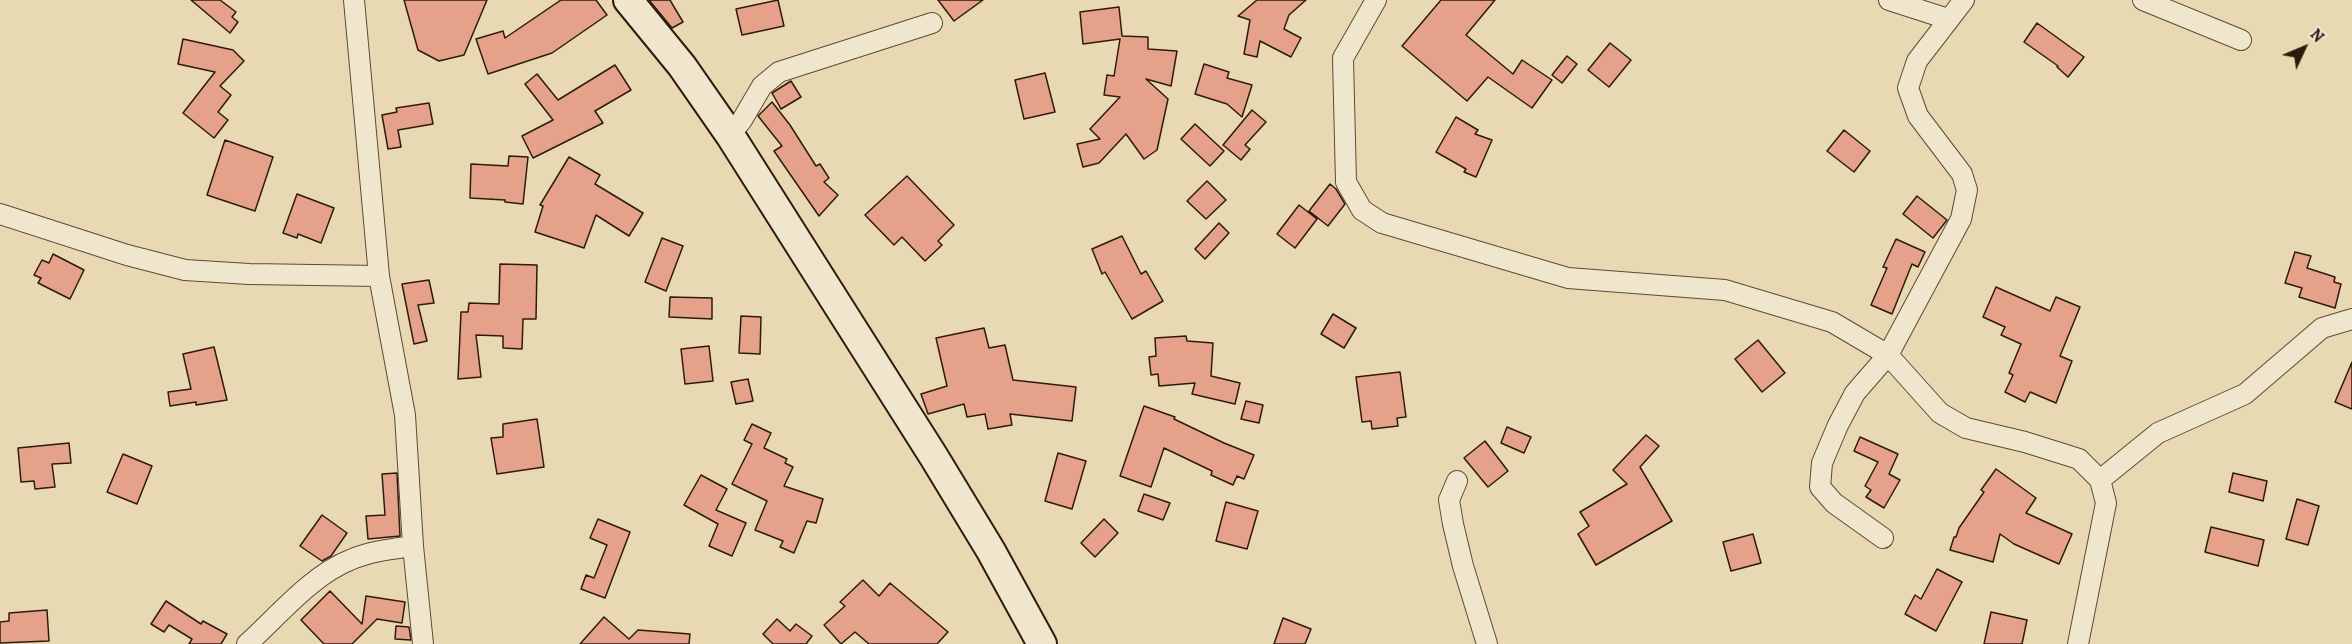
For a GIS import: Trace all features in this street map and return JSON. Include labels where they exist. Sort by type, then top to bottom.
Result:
[{"type":"main road","points":[[628,0],[682,66],[730,135],[934,457],[991,550],[1042,644]]},
{"type":"street","points":[[354,0],[379,276],[405,415],[413,546],[423,644]]},
{"type":"street","points":[[1376,0],[1343,58],[1346,182],[1362,210],[1382,223],[1568,278],[1725,290],[1832,322],[1888,355],[1940,413],[1966,428],[2025,442],[2079,459],[2100,480],[2106,503],[2078,644]]},
{"type":"street","points":[[1889,0],[1948,19]]},
{"type":"street","points":[[1883,538],[1834,503],[1820,487],[1822,463],[1855,393],[1888,355],[1961,219],[1967,190],[1962,174],[1918,116],[1908,88],[1917,61],[1964,0]]},
{"type":"street","points":[[2143,0],[2241,40]]},
{"type":"street","points":[[730,135],[742,120],[762,86],[779,72],[932,23]]},
{"type":"street","points":[[0,214],[127,255],[185,270],[249,274],[379,276]]},
{"type":"street","points":[[2100,480],[2158,433],[2245,394],[2322,328],[2352,319]]},
{"type":"street","points":[[1456,481],[1449,500],[1453,524],[1463,566],[1487,644]]},
{"type":"street","points":[[247,644],[322,575],[349,560],[374,552],[413,546]]},
{"type":"building","points":[[191,0],[220,0],[236,12],[232,17],[238,22],[230,33]]},
{"type":"building","points":[[404,0],[487,0],[464,55],[439,61],[418,50]]},
{"type":"building","points":[[561,0],[596,0],[607,15],[552,53],[488,74],[476,39],[503,31],[505,38]]},
{"type":"building","points":[[649,0],[670,0],[683,22],[672,28]]},
{"type":"building","points":[[778,0],[784,26],[742,35],[736,9]]},
{"type":"building","points":[[938,0],[983,0],[954,21]]},
{"type":"building","points":[[1257,0],[1306,0],[1289,15],[1284,29],[1301,38],[1291,57],[1260,41],[1257,57],[1244,54],[1250,20],[1238,16]]},
{"type":"building","points":[[1441,0],[1495,0],[1466,35],[1513,74],[1522,60],[1552,80],[1532,108],[1488,77],[1467,101],[1402,46]]},
{"type":"building","points":[[1119,7],[1122,36],[1148,37],[1148,49],[1177,51],[1171,86],[1146,79],[1168,99],[1157,150],[1144,159],[1126,134],[1099,163],[1083,167],[1077,144],[1100,139],[1090,129],[1120,97],[1104,95],[1107,75],[1114,76],[1120,39],[1083,44],[1080,12]]},
{"type":"building","points":[[2037,23],[2084,57],[2068,77],[2058,66],[2024,42]]},
{"type":"building","points":[[183,39],[233,50],[244,61],[220,86],[231,95],[218,112],[228,120],[214,138],[183,113],[215,72],[178,64]]},
{"type":"building","points":[[1610,43],[1631,60],[1609,87],[1588,70]]},
{"type":"building","points":[[1567,56],[1577,64],[1562,83],[1552,75]]},
{"type":"building","points":[[1204,64],[1229,72],[1227,78],[1252,85],[1242,117],[1227,104],[1195,94]]},
{"type":"building","points":[[615,65],[631,90],[595,111],[603,123],[533,158],[522,136],[553,120],[525,84],[537,74],[558,100]]},
{"type":"building","points":[[1045,73],[1055,112],[1024,119],[1015,80]]},
{"type":"building","points":[[791,81],[801,97],[781,109],[772,93]]},
{"type":"building","points":[[772,102],[790,125],[816,166],[820,164],[829,178],[824,182],[838,195],[819,216],[774,151],[782,146],[758,116]]},
{"type":"building","points":[[429,103],[433,124],[398,130],[401,147],[388,149],[382,115],[397,112],[396,108]]},
{"type":"building","points":[[1252,110],[1266,122],[1245,145],[1250,149],[1241,160],[1223,145]]},
{"type":"building","points":[[1456,117],[1478,130],[1475,134],[1492,140],[1476,177],[1464,172],[1466,169],[1436,152]]},
{"type":"building","points":[[1195,124],[1224,151],[1210,166],[1181,139]]},
{"type":"building","points":[[1844,130],[1870,151],[1854,172],[1827,151]]},
{"type":"building","points":[[225,140],[273,157],[255,211],[207,195]]},
{"type":"building","points":[[509,156],[528,157],[523,204],[505,202],[505,200],[470,198],[471,164],[508,166]]},
{"type":"building","points":[[569,157],[600,175],[595,184],[643,213],[629,236],[596,215],[584,248],[535,232],[543,206],[540,205]]},
{"type":"building","points":[[907,176],[954,225],[938,241],[942,245],[925,261],[902,237],[894,245],[865,215]]},
{"type":"building","points":[[1207,181],[1226,200],[1206,219],[1187,201]]},
{"type":"building","points":[[1330,184],[1345,204],[1328,226],[1309,211]]},
{"type":"building","points":[[297,194],[334,208],[321,243],[298,234],[297,238],[283,233]]},
{"type":"building","points":[[1917,196],[1947,220],[1933,238],[1903,214]]},
{"type":"building","points":[[1299,205],[1317,219],[1295,248],[1277,234]]},
{"type":"building","points":[[1219,223],[1229,233],[1205,259],[1195,249]]},
{"type":"building","points":[[1122,236],[1141,274],[1146,271],[1163,301],[1132,319],[1105,272],[1102,274],[1092,249]]},
{"type":"building","points":[[662,238],[683,246],[666,291],[645,282]]},
{"type":"building","points":[[1896,239],[1925,252],[1918,267],[1912,264],[1892,314],[1871,305],[1887,268],[1883,267]]},
{"type":"building","points":[[2295,252],[2311,256],[2307,268],[2335,277],[2334,282],[2341,284],[2335,308],[2299,297],[2302,288],[2285,283]]},
{"type":"building","points":[[53,254],[84,270],[70,299],[38,283],[41,278],[34,275],[42,260],[49,263]]},
{"type":"building","points":[[500,264],[537,265],[536,319],[523,319],[522,349],[503,348],[503,336],[476,335],[481,377],[458,379],[461,312],[468,312],[469,303],[499,304]]},
{"type":"building","points":[[429,280],[434,303],[418,305],[427,341],[414,344],[402,284]]},
{"type":"building","points":[[1996,287],[2050,311],[2056,297],[2080,307],[2060,356],[2072,361],[2056,403],[2030,392],[2025,402],[2005,392],[2013,375],[2009,373],[2021,344],[2001,335],[2005,327],[1983,317]]},
{"type":"building","points":[[670,297],[712,298],[712,319],[669,317]]},
{"type":"building","points":[[1333,314],[1356,328],[1344,348],[1321,334]]},
{"type":"building","points":[[741,316],[761,317],[760,354],[739,353]]},
{"type":"building","points":[[984,328],[989,348],[1005,345],[1013,380],[1076,387],[1072,421],[1010,414],[1012,425],[988,429],[985,414],[967,417],[964,404],[928,414],[921,394],[947,386],[936,338]]},
{"type":"building","points":[[1186,336],[1187,341],[1213,343],[1211,376],[1240,383],[1235,404],[1192,394],[1195,383],[1159,386],[1158,374],[1151,375],[1149,357],[1156,356],[1155,338]]},
{"type":"building","points":[[1758,340],[1785,373],[1762,392],[1735,359]]},
{"type":"building","points":[[709,346],[713,381],[685,384],[681,349]]},
{"type":"building","points":[[214,347],[227,400],[170,406],[168,392],[191,389],[183,354]]},
{"type":"building","points":[[2352,362],[2352,409],[2335,402]]},
{"type":"building","points":[[1400,372],[1406,417],[1397,418],[1398,426],[1372,429],[1371,421],[1362,422],[1356,377]]},
{"type":"building","points":[[748,379],[753,401],[736,404],[731,382]]},
{"type":"building","points":[[1246,401],[1263,405],[1259,423],[1241,419]]},
{"type":"building","points":[[1144,406],[1175,417],[1174,419],[1254,455],[1244,479],[1237,476],[1233,485],[1211,475],[1212,471],[1164,448],[1151,487],[1120,476]]},
{"type":"building","points":[[537,419],[544,467],[497,474],[491,438],[503,437],[503,424]]},
{"type":"building","points":[[752,424],[771,433],[764,448],[787,459],[785,463],[793,467],[784,486],[823,499],[816,523],[807,521],[794,553],[780,547],[783,541],[755,530],[767,501],[732,484],[752,444],[744,440]]},
{"type":"building","points":[[1507,427],[1531,437],[1524,453],[1501,443]]},
{"type":"building","points":[[1646,435],[1659,446],[1640,467],[1672,521],[1596,565],[1578,534],[1589,526],[1580,512],[1627,484],[1613,470]]},
{"type":"building","points":[[1860,437],[1898,454],[1889,474],[1900,480],[1884,508],[1866,497],[1871,490],[1865,486],[1878,462],[1854,451]]},
{"type":"building","points":[[1485,441],[1508,471],[1488,487],[1464,458]]},
{"type":"building","points":[[69,443],[71,463],[52,464],[55,487],[35,489],[34,481],[21,482],[18,448]]},
{"type":"building","points":[[1058,453],[1086,461],[1072,509],[1045,501]]},
{"type":"building","points":[[123,454],[152,466],[137,504],[107,492]]},
{"type":"building","points":[[1996,469],[2036,498],[2026,513],[2072,534],[2059,564],[2014,544],[2000,534],[1993,562],[1950,550],[1959,528],[1984,492],[1981,490]]},
{"type":"building","points":[[397,473],[400,536],[368,539],[366,516],[385,515],[382,474]]},
{"type":"building","points":[[2233,473],[2267,481],[2263,501],[2229,492]]},
{"type":"building","points":[[701,475],[727,489],[716,510],[746,523],[732,556],[709,546],[718,524],[684,505]]},
{"type":"building","points":[[1144,494],[1170,503],[1163,520],[1138,511]]},
{"type":"building","points":[[2297,499],[2319,506],[2308,545],[2286,539]]},
{"type":"building","points":[[1226,502],[1258,511],[1247,549],[1216,541]]},
{"type":"building","points":[[322,515],[347,533],[331,556],[322,561],[300,546]]},
{"type":"building","points":[[598,519],[630,532],[605,598],[581,589],[586,575],[594,578],[607,545],[590,538]]},
{"type":"building","points":[[1104,519],[1118,533],[1095,557],[1081,543]]},
{"type":"building","points":[[2211,527],[2264,540],[2258,566],[2205,552]]},
{"type":"building","points":[[1753,534],[1761,563],[1731,571],[1723,542]]},
{"type":"building","points":[[1937,569],[1962,582],[1936,631],[1905,614],[1915,595],[1921,599]]},
{"type":"building","points":[[863,580],[879,596],[890,583],[948,632],[937,644],[869,644],[855,632],[841,644],[824,625],[845,606],[840,602]]},
{"type":"building","points":[[330,591],[362,624],[366,596],[405,602],[402,623],[377,619],[352,644],[324,644],[301,620]]},
{"type":"building","points":[[166,601],[201,624],[203,621],[227,634],[221,644],[189,644],[192,639],[169,625],[164,632],[151,624]]},
{"type":"building","points":[[47,610],[49,641],[0,643],[0,622],[9,621],[9,613]]},
{"type":"building","points":[[1991,612],[2027,620],[2022,644],[1984,644]]},
{"type":"building","points":[[604,617],[629,639],[638,630],[690,634],[689,644],[580,644]]},
{"type":"building","points":[[1283,618],[1311,629],[1305,644],[1274,644]]},
{"type":"building","points":[[777,619],[790,631],[796,624],[812,636],[806,644],[773,644],[763,634]]},
{"type":"building","points":[[396,626],[409,627],[411,640],[395,639]]}]
